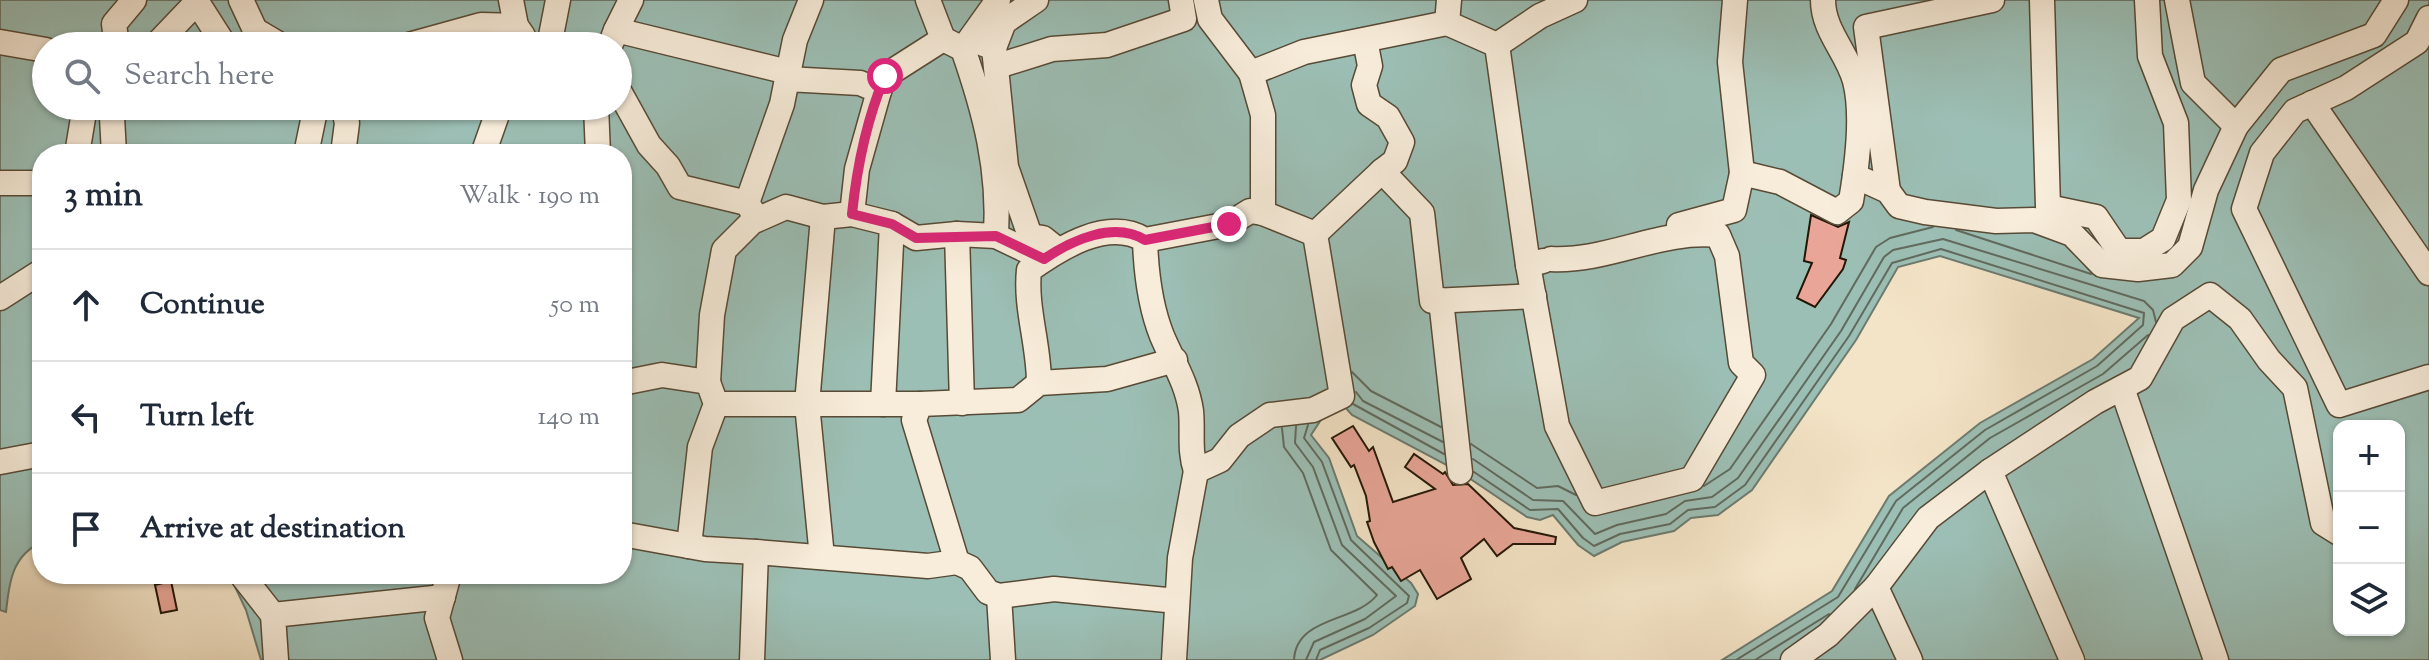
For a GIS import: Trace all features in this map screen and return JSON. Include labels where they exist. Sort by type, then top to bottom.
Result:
[{"type":"lane","points":[[115,32],[114,24],[134,0]]},
{"type":"lane","points":[[241,0],[258,32]]},
{"type":"lane","points":[[511,0],[518,32]]},
{"type":"lane","points":[[552,32],[558,0]]},
{"type":"lane","points":[[616,32],[631,0]]},
{"type":"lane","points":[[689,546],[700,447],[712,393],[712,315],[724,250],[752,211],[782,104],[795,40],[811,0]]},
{"type":"lane","points":[[928,0],[937,17],[974,48],[1006,167],[1030,236],[1043,238],[1051,254]]},
{"type":"lane","points":[[996,236],[999,191],[974,48],[998,0]]},
{"type":"lane","points":[[974,48],[1036,0]]},
{"type":"lane","points":[[852,214],[857,169],[885,76],[974,48],[1052,49],[1107,45],[1184,19],[1181,0]]},
{"type":"lane","points":[[1206,0],[1210,19],[1251,73],[1263,115],[1263,213]]},
{"type":"lane","points":[[1497,45],[1540,16],[1575,0]]},
{"type":"lane","points":[[1540,262],[1734,210],[1742,173],[1730,62],[1735,0]]},
{"type":"lane","points":[[1742,173],[1780,182],[1837,212],[1851,201],[1858,158],[1855,81],[1823,17],[1823,0]]},
{"type":"lane","points":[[1992,0],[1866,27],[1888,191],[1899,206],[1925,212],[1996,221],[2034,220],[2072,234],[2102,265],[2138,269],[2172,265],[2190,247],[2206,190],[2236,126],[2281,70],[2374,35],[2396,0]]},
{"type":"lane","points":[[2026,0],[2034,220]]},
{"type":"lane","points":[[2042,0],[2048,207],[2096,217],[2119,251],[2144,251],[2163,239],[2179,200],[2176,123],[2150,56],[2147,0]]},
{"type":"lane","points":[[2177,0],[2193,83],[2236,126]]},
{"type":"lane","points":[[168,32],[197,2],[216,32]]},
{"type":"lane","points":[[1251,73],[1304,52],[1365,40],[1448,12],[1497,45],[1540,262],[1534,296],[1557,426],[1595,503],[1692,479],[1753,375],[1741,363],[1727,256],[1718,235],[1703,233],[1666,239],[1577,261],[1540,262]]},
{"type":"lane","points":[[2429,18],[2417,42],[2346,88],[2295,111],[2262,153],[2244,209],[2339,405],[2429,377]]},
{"type":"lane","points":[[456,32],[481,25],[505,32]]},
{"type":"lane","points":[[1315,234],[1395,161],[1402,142],[1388,117],[1369,104],[1364,85],[1370,66],[1365,40]]},
{"type":"lane","points":[[0,42],[32,48]]},
{"type":"lane","points":[[632,42],[788,75],[860,83],[879,91]]},
{"type":"lane","points":[[2312,103],[2429,273]]},
{"type":"lane","points":[[632,114],[649,145],[668,166],[680,187],[752,211],[786,207],[823,217],[852,214],[892,224],[916,238],[957,234],[996,236],[1051,254]]},
{"type":"lane","points":[[79,144],[83,120]]},
{"type":"lane","points":[[110,144],[112,120]]},
{"type":"lane","points":[[308,144],[313,120]]},
{"type":"lane","points":[[344,144],[346,120]]},
{"type":"lane","points":[[487,144],[495,120]]},
{"type":"lane","points":[[597,120],[598,144]]},
{"type":"lane","points":[[1382,171],[1422,213],[1432,301],[1534,296]]},
{"type":"lane","points":[[1855,176],[1888,191]]},
{"type":"lane","points":[[0,183],[32,183]]},
{"type":"lane","points":[[1039,383],[1039,350],[1026,296],[1029,270],[1051,254],[1095,235],[1130,231],[1145,240],[1229,224],[1250,211],[1263,213],[1315,234]]},
{"type":"lane","points":[[822,557],[807,404],[823,217]]},
{"type":"lane","points":[[883,404],[892,224]]},
{"type":"lane","points":[[957,234],[962,403]]},
{"type":"lane","points":[[1196,471],[1220,460],[1239,436],[1270,415],[1313,410],[1342,396],[1315,234]]},
{"type":"lane","points":[[1145,240],[1146,277],[1162,336],[1175,360],[1191,411],[1191,456],[1196,471],[1180,558],[1174,660]]},
{"type":"lane","points":[[0,298],[32,277]]},
{"type":"lane","points":[[1793,660],[1828,635],[1876,587],[1928,518],[1990,471],[2140,378],[2173,319],[2210,295],[2240,319],[2269,360],[2295,388],[2323,523],[2333,529]]},
{"type":"lane","points":[[1441,300],[1460,472]]},
{"type":"lane","points":[[632,381],[662,375],[712,393],[807,404],[962,403],[1018,400],[1039,383],[1107,379],[1175,360]]},
{"type":"lane","points":[[2122,388],[2216,660]]},
{"type":"lane","points":[[920,404],[914,420],[957,562]]},
{"type":"lane","points":[[0,462],[32,456]]},
{"type":"lane","points":[[1990,471],[2072,660]]},
{"type":"lane","points":[[632,536],[689,546],[928,566],[957,562],[970,568],[988,592],[999,596],[1054,589],[1177,601]]},
{"type":"lane","points":[[752,660],[756,552]]},
{"type":"lane","points":[[249,584],[273,615],[276,660]]},
{"type":"lane","points":[[273,615],[446,586],[437,618],[450,660]]},
{"type":"lane","points":[[1876,587],[1910,660]]},
{"type":"lane","points":[[999,596],[1003,660]]},
{"type":"water","points":[[0,0],[2429,0],[2429,660],[1722,660],[1832,591],[1889,496],[1980,423],[2093,359],[2139,318],[1940,256],[1898,267],[1856,340],[1752,490],[1718,515],[1691,518],[1674,531],[1622,542],[1594,556],[1578,545],[1553,515],[1540,520],[1527,517],[1460,472],[1352,415],[1336,397],[1311,435],[1329,458],[1357,536],[1411,583],[1418,594],[1415,606],[1373,635],[1320,660],[261,660],[246,610],[234,584],[632,584],[632,144],[32,144],[32,548],[18,562],[6,612],[0,610]]},
{"type":"building","points":[[1811,215],[1838,227],[1849,222],[1840,258],[1846,260],[1843,269],[1815,307],[1797,298],[1812,263],[1804,261]]},
{"type":"building","points":[[1353,426],[1369,451],[1373,447],[1393,502],[1435,489],[1405,467],[1414,454],[1443,474],[1445,472],[1453,485],[1468,484],[1514,528],[1556,537],[1555,544],[1513,544],[1497,556],[1484,539],[1461,558],[1471,579],[1437,599],[1420,570],[1401,581],[1392,567],[1388,569],[1374,542],[1367,522],[1370,521],[1366,496],[1354,465],[1351,467],[1332,438]]},
{"type":"building","points":[[172,584],[177,610],[161,613],[155,585]]},
{"type":"route","points":[[885,76],[868,121],[857,169],[852,214],[892,224],[916,238],[957,234],[996,236],[1044,259],[1095,235],[1130,231],[1145,240],[1229,224]]}]
